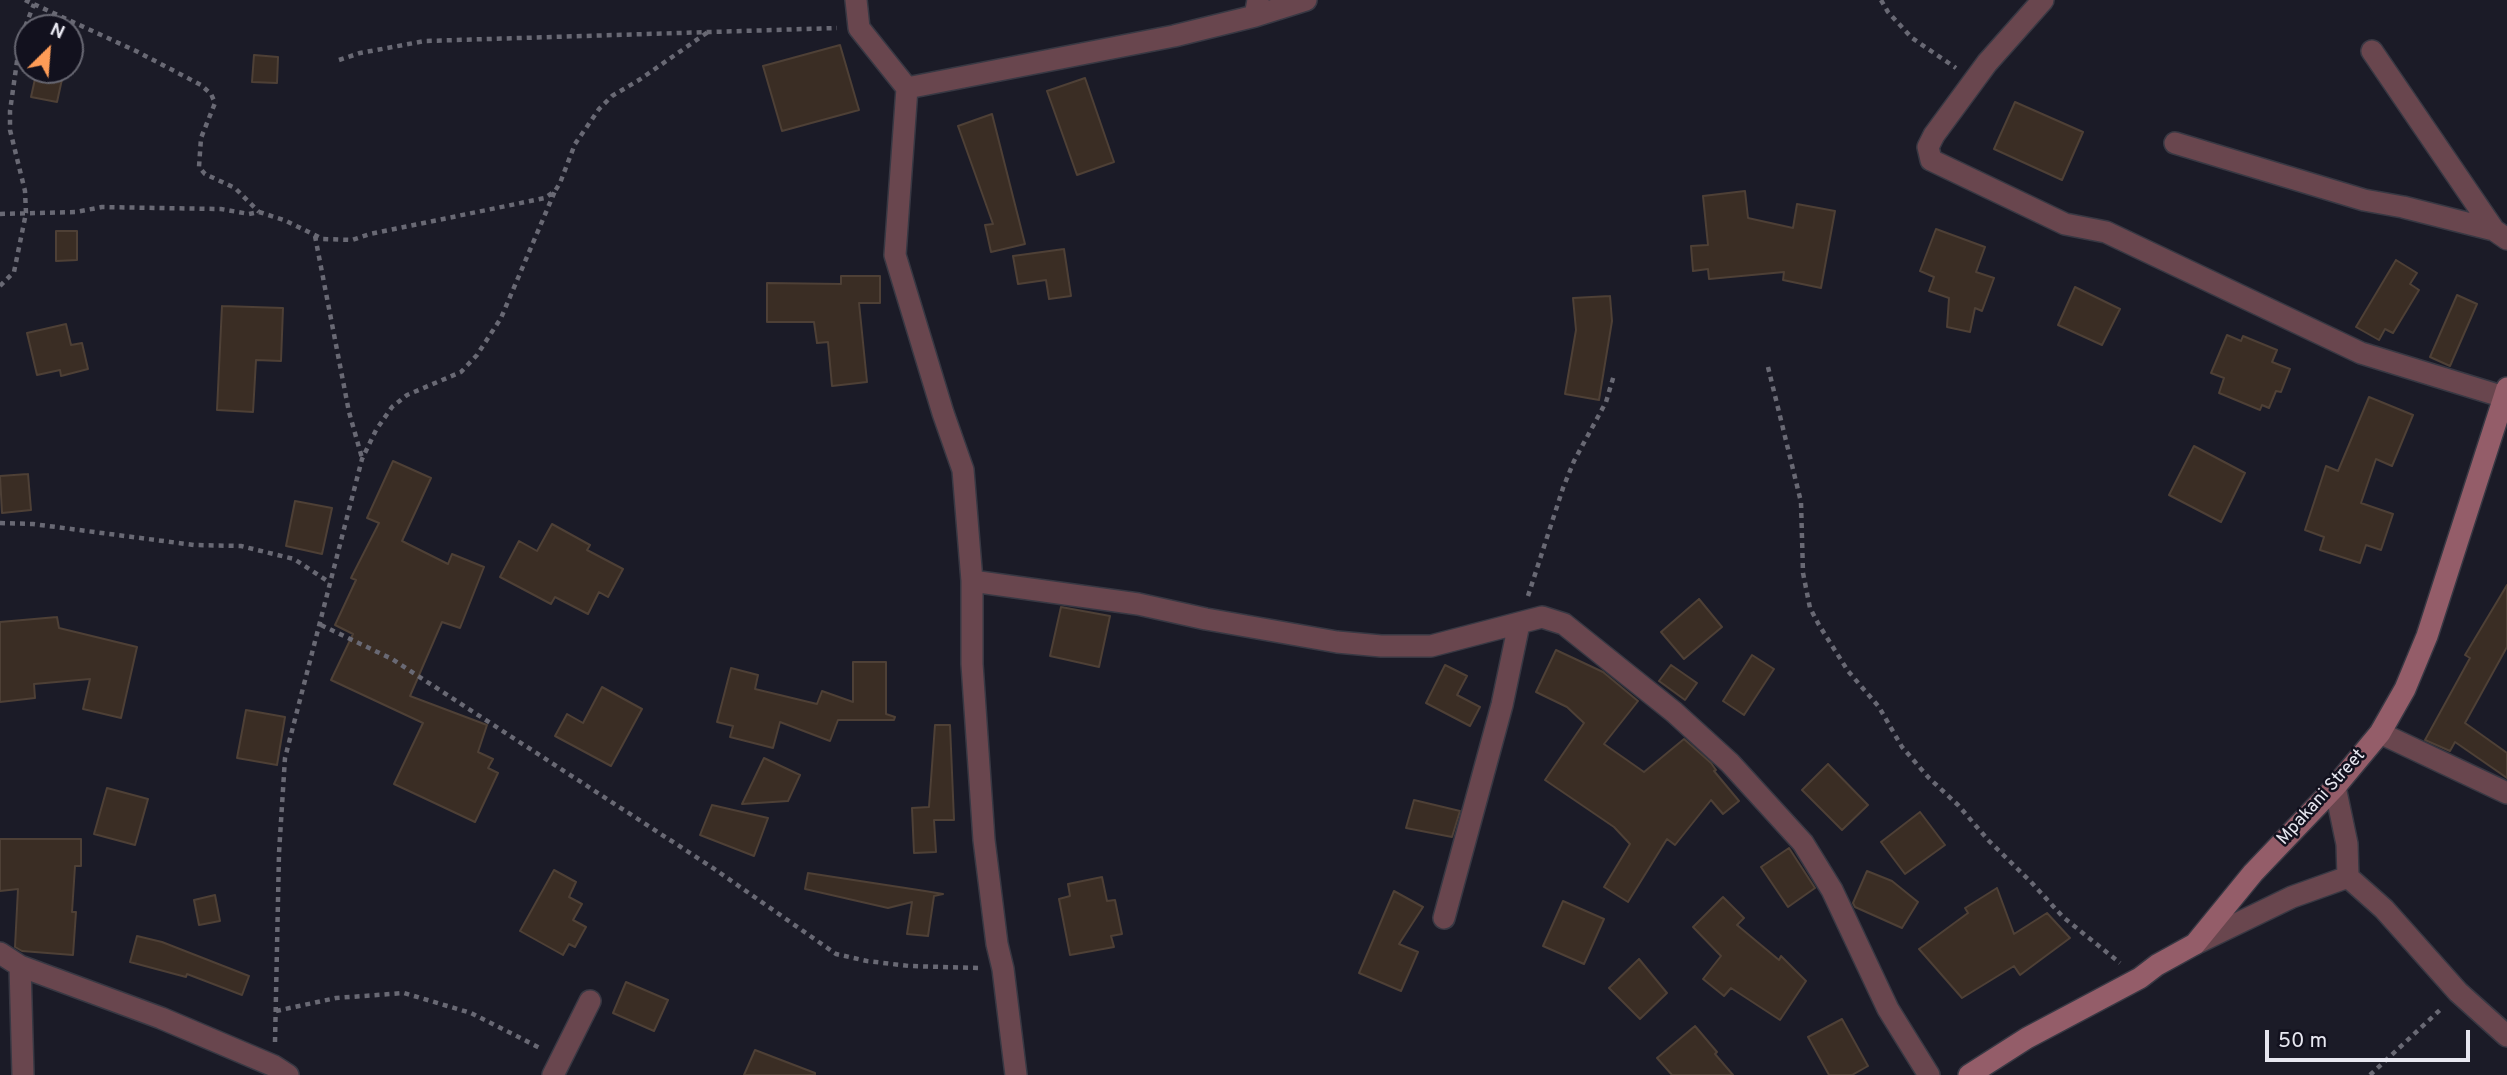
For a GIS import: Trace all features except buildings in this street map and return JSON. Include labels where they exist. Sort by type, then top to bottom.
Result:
[{"type":"street","points":[[856,0],[859,28],[907,88],[895,255],[962,470],[972,581],[972,664],[984,840],[1016,1075]]},
{"type":"street","points":[[907,88],[1174,36],[1256,8],[1306,0]]},
{"type":"street","points":[[2043,0],[1987,63],[1934,135],[1928,147],[1931,160],[2065,224],[2106,232],[2361,353],[2506,393]]},
{"type":"street","points":[[2372,51],[2500,234]]},
{"type":"street","points":[[2175,143],[2364,200],[2403,207],[2500,234]]},
{"type":"street","name":"Mpakani Street","points":[[1969,1075],[2027,1038],[2140,978],[2194,944],[2253,873],[2335,788],[2380,733],[2405,689],[2427,636],[2506,393]]},
{"type":"street","points":[[972,581],[1117,600],[1337,642],[1381,646],[1431,646],[1542,617],[1564,624],[1674,712],[1721,754],[1802,843],[1832,890],[1888,1009],[1929,1075]]},
{"type":"street","points":[[1444,918],[1502,705],[1518,624]]},
{"type":"street","points":[[2380,733],[2507,793]]},
{"type":"street","points":[[2335,788],[2347,845],[2348,877],[2384,909],[2458,992],[2507,1036]]},
{"type":"street","points":[[2194,944],[2292,897],[2348,877]]},
{"type":"street","points":[[0,953],[20,966],[161,1018],[281,1071]]},
{"type":"street","points":[[20,966],[23,1075]]},
{"type":"street","points":[[556,1067],[590,1001]]},
{"type":"path","points":[[25,0],[136,51],[201,85],[211,94],[215,103],[201,138],[200,167],[205,174],[235,188],[260,212],[284,220],[323,239],[352,240],[545,198],[555,191]]},
{"type":"path","points":[[1881,0],[1888,12],[1912,38],[1974,80]]},
{"type":"path","points":[[0,286],[15,272],[26,213],[25,191],[10,130],[10,111],[20,40],[34,4]]},
{"type":"path","points":[[339,60],[360,53],[425,41],[859,28]]},
{"type":"path","points":[[281,1071],[276,1012],[279,853],[285,758],[362,458],[391,407],[407,395],[461,372],[477,355],[501,318],[575,144],[599,109],[612,96],[708,32]]},
{"type":"path","points":[[0,214],[76,212],[102,207],[221,209],[249,214],[260,212]]},
{"type":"path","points":[[315,236],[349,412],[362,458]]},
{"type":"path","points":[[1768,367],[1801,502],[1804,573],[1810,608],[1819,625],[1848,671],[1879,707],[1902,747],[1929,778],[1958,804],[1989,841],[2063,917],[2140,978]]},
{"type":"path","points":[[1518,624],[1563,488],[1574,461],[1606,402],[1614,375]]},
{"type":"path","points":[[0,523],[33,524],[194,545],[241,546],[294,559],[329,582]]},
{"type":"path","points":[[321,625],[392,659],[713,868],[836,954],[909,966],[1003,969]]},
{"type":"path","points":[[2370,1075],[2458,992]]},
{"type":"path","points":[[276,1012],[355,995],[414,995],[471,1013],[556,1067]]}]
